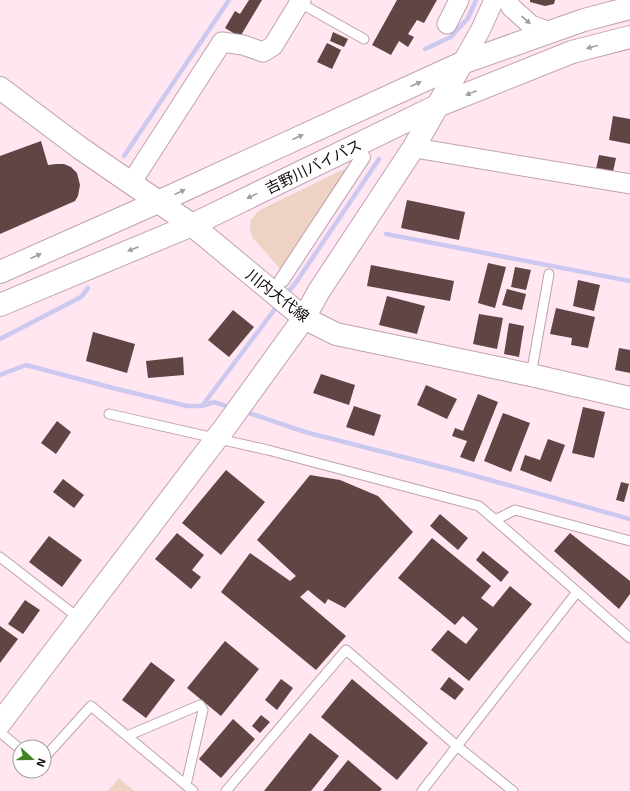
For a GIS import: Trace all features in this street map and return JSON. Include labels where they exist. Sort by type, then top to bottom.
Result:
[{"type":"main road","name":"吉野川バイパス","points":[[0,272],[158,202],[462,63],[584,20],[630,8]]},
{"type":"main road","name":"吉野川バイパス","points":[[0,304],[192,225],[437,106],[572,52],[630,37]]},
{"type":"main road","points":[[0,723],[246,399],[304,318],[319,291],[414,147],[462,63]]},
{"type":"main road","name":"川内大代線","points":[[0,88],[80,148],[192,225],[281,292],[304,318],[336,334],[531,375],[630,398]]},
{"type":"street","points":[[447,24],[459,0]]},
{"type":"street","points":[[462,63],[481,29],[494,0]]},
{"type":"street","points":[[508,0],[512,7],[531,25],[550,32]]},
{"type":"street","points":[[131,183],[222,42],[243,45],[263,52],[273,46],[301,1]]},
{"type":"street","points":[[414,147],[630,184]]},
{"type":"street","points":[[281,292],[363,157]]},
{"type":"lane","points":[[301,1],[364,39]]},
{"type":"lane","points":[[531,375],[549,274]]},
{"type":"lane","points":[[109,414],[221,432],[268,450],[479,506],[630,638]]},
{"type":"lane","points":[[495,520],[515,510],[630,541]]},
{"type":"lane","points":[[0,557],[80,619]]},
{"type":"lane","points":[[422,791],[576,592]]},
{"type":"lane","points":[[226,791],[346,650],[457,746],[513,791]]},
{"type":"lane","points":[[127,736],[200,705],[203,710],[186,785]]},
{"type":"lane","points":[[52,749],[91,706],[193,791]]},
{"type":"lane","points":[[0,732],[12,742]]},
{"type":"shaded area","points":[[352,165],[282,271],[252,237],[250,229],[251,220],[258,211]]},
{"type":"shaded area","points":[[119,778],[134,791],[108,791]]},
{"type":"building","points":[[249,0],[262,0],[240,37],[225,28],[235,11],[240,14]]},
{"type":"building","points":[[397,0],[437,0],[424,23],[417,20],[408,34],[414,37],[408,47],[399,41],[391,55],[372,45]]},
{"type":"building","points":[[530,0],[555,0],[554,4],[545,6],[530,2]]},
{"type":"building","points":[[333,32],[348,39],[344,47],[330,41]]},
{"type":"building","points":[[327,43],[341,50],[332,69],[317,62]]},
{"type":"building","points":[[613,116],[630,119],[630,144],[609,140]]},
{"type":"building","points":[[41,141],[48,165],[64,164],[71,167],[77,173],[80,185],[78,196],[75,201],[0,234],[0,156]]},
{"type":"building","points":[[599,155],[616,158],[613,172],[596,169]]},
{"type":"building","points":[[407,200],[465,212],[459,240],[401,228]]},
{"type":"building","points":[[488,263],[506,267],[495,308],[478,303]]},
{"type":"building","points":[[371,265],[454,281],[450,301],[367,286]]},
{"type":"building","points":[[515,267],[531,270],[526,290],[511,287]]},
{"type":"building","points":[[578,280],[600,285],[594,311],[573,306]]},
{"type":"building","points":[[507,289],[526,294],[522,310],[502,305]]},
{"type":"building","points":[[387,296],[425,306],[417,334],[379,325]]},
{"type":"building","points":[[556,308],[595,317],[588,348],[571,345],[572,338],[550,334]]},
{"type":"building","points":[[233,310],[254,327],[229,357],[208,340]]},
{"type":"building","points":[[479,314],[503,318],[497,349],[473,344]]},
{"type":"building","points":[[509,323],[524,326],[519,357],[504,354]]},
{"type":"building","points":[[93,332],[135,344],[127,373],[86,361]]},
{"type":"building","points":[[619,348],[630,350],[630,373],[615,370]]},
{"type":"building","points":[[183,357],[184,375],[148,378],[146,361]]},
{"type":"building","points":[[321,374],[355,385],[349,405],[313,393]]},
{"type":"building","points":[[426,385],[457,399],[447,419],[417,405]]},
{"type":"building","points":[[478,394],[498,402],[474,462],[460,457],[467,441],[452,436],[455,428],[463,431]]},
{"type":"building","points":[[354,406],[381,415],[374,436],[346,427]]},
{"type":"building","points":[[583,407],[605,412],[594,458],[572,453]]},
{"type":"building","points":[[503,413],[530,423],[511,472],[484,461]]},
{"type":"building","points":[[57,421],[71,432],[56,454],[41,443]]},
{"type":"building","points":[[548,439],[565,445],[551,482],[520,470],[525,455],[540,460]]},
{"type":"building","points":[[226,470],[265,502],[221,555],[182,523]]},
{"type":"building","points":[[310,475],[340,480],[378,496],[413,532],[345,608],[328,599],[325,604],[308,590],[300,597],[346,636],[316,670],[221,592],[250,553],[290,581],[296,576],[257,540]]},
{"type":"building","points":[[63,479],[84,495],[74,508],[53,492]]},
{"type":"building","points":[[621,482],[629,484],[624,502],[616,500]]},
{"type":"building","points":[[440,514],[468,538],[458,550],[430,526]]},
{"type":"building","points":[[177,533],[204,555],[192,570],[201,577],[191,589],[155,559]]},
{"type":"building","points":[[570,533],[630,581],[630,594],[619,609],[554,551]]},
{"type":"building","points":[[49,536],[82,560],[62,587],[29,562]]},
{"type":"building","points":[[432,538],[491,586],[481,598],[493,607],[510,586],[532,604],[469,681],[431,650],[448,630],[466,644],[478,629],[463,616],[455,625],[398,578]]},
{"type":"building","points":[[483,551],[509,572],[501,582],[476,560]]},
{"type":"building","points":[[25,600],[40,610],[23,634],[8,624]]},
{"type":"building","points":[[0,626],[18,639],[0,663]]},
{"type":"building","points":[[225,641],[259,669],[221,716],[187,688]]},
{"type":"building","points":[[151,662],[175,680],[146,718],[122,700]]},
{"type":"building","points":[[449,677],[464,689],[455,700],[440,689]]},
{"type":"building","points":[[281,679],[293,688],[277,710],[265,700]]},
{"type":"building","points":[[352,679],[428,743],[397,780],[321,717]]},
{"type":"building","points":[[261,715],[270,722],[260,733],[252,726]]},
{"type":"building","points":[[233,719],[255,739],[221,778],[199,759]]},
{"type":"building","points":[[310,733],[339,756],[311,791],[264,791]]},
{"type":"building","points":[[348,760],[382,789],[380,791],[323,791]]},
{"type":"waterway","points":[[124,156],[229,0]]},
{"type":"waterway","points":[[425,49],[451,37],[468,18],[476,0]]},
{"type":"waterway","points":[[285,296],[297,281],[379,159]]},
{"type":"waterway","points":[[386,234],[630,281]]},
{"type":"waterway","points":[[0,339],[81,297],[88,288]]},
{"type":"waterway","points":[[202,406],[278,305]]},
{"type":"waterway","points":[[0,375],[26,365],[187,406],[202,406],[214,402],[232,408]]},
{"type":"waterway","points":[[243,411],[305,432],[454,470],[630,519]]}]
